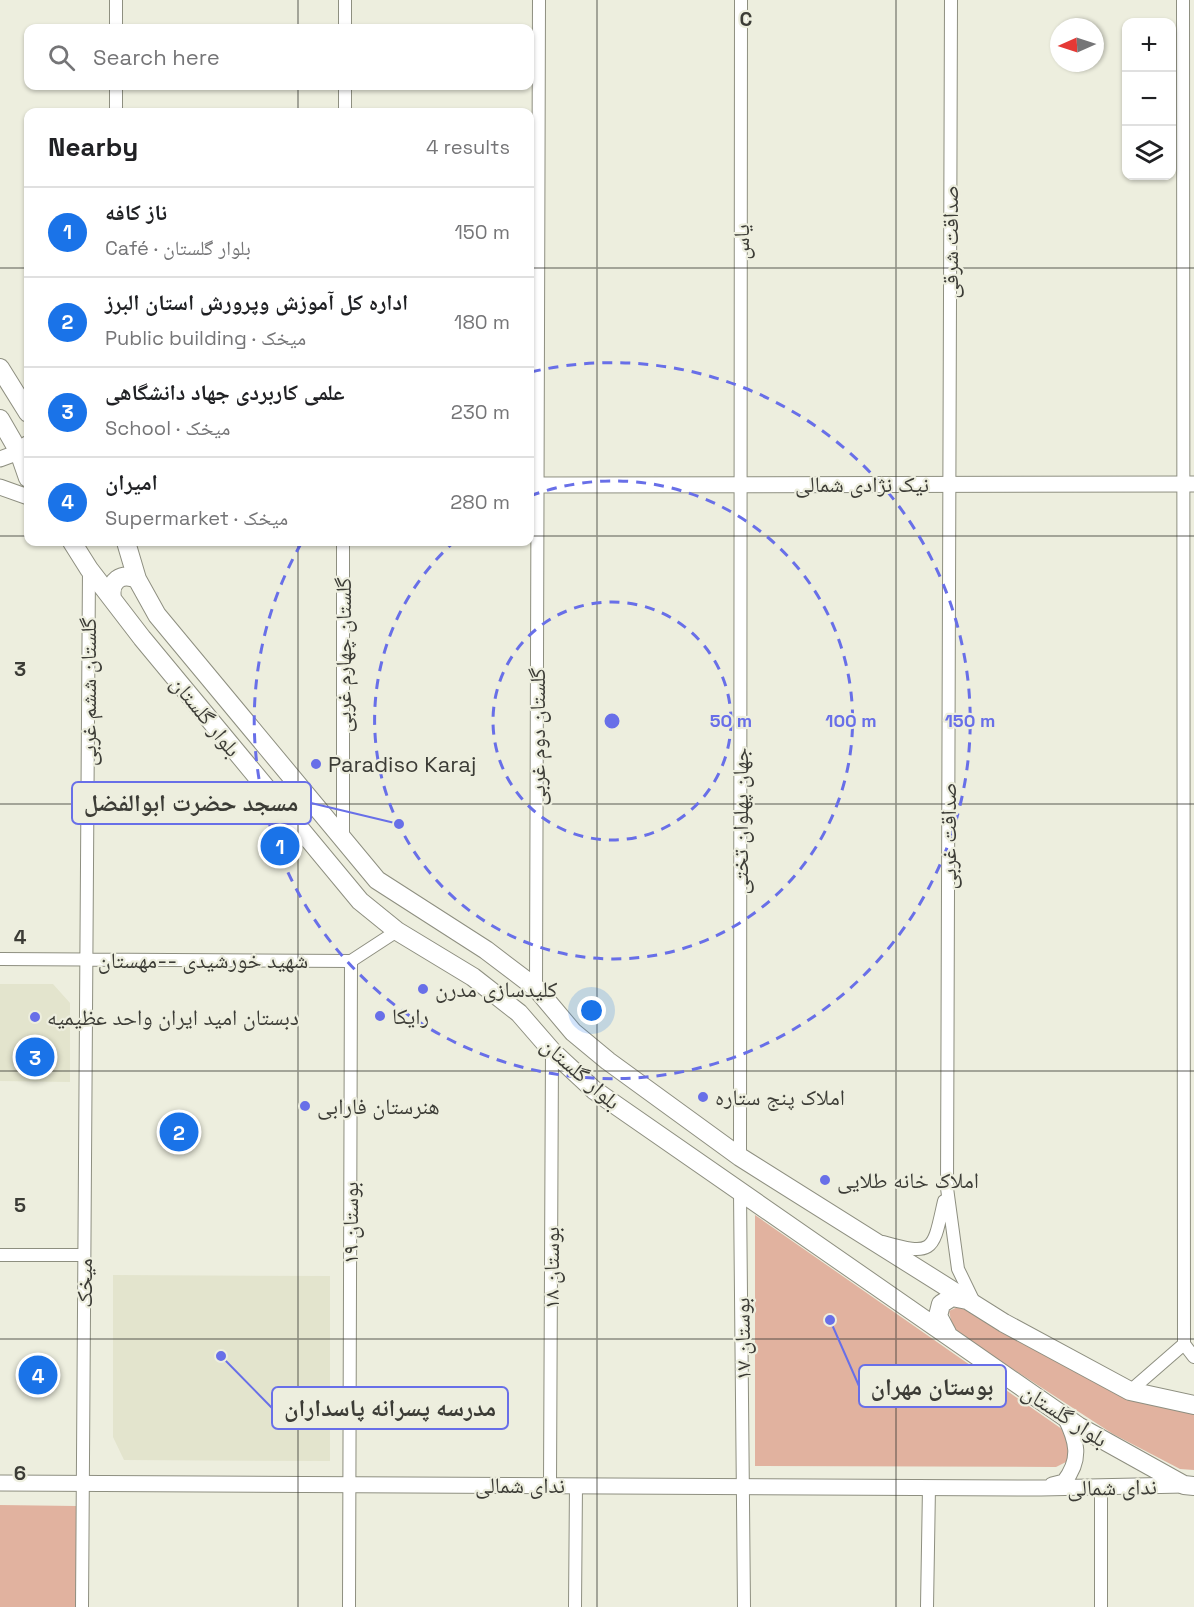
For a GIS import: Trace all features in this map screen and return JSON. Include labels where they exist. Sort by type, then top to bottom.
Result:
[{"type":"main road","points":[[0,368],[24,407]]},
{"type":"main road","points":[[0,419],[24,448]]},
{"type":"main road","name":"بلوار گلستان","points":[[75,546],[112,598],[329,867],[360,901],[397,931],[473,977],[519,1013],[552,1051],[594,1090],[1065,1417],[1189,1486]]},
{"type":"main road","name":"بلوار گلستان","points":[[127,546],[137,579],[157,615],[377,880],[486,950],[536,988],[573,1032],[602,1056],[740,1157],[971,1303],[1130,1391],[1194,1405]]},
{"type":"main road","points":[[112,598],[110,590],[121,576],[137,579]]},
{"type":"main road","points":[[949,1336],[938,1316],[941,1304],[952,1297],[971,1303]]},
{"type":"street","points":[[116,0],[116,24]]},
{"type":"street","points":[[345,0],[345,24]]},
{"type":"street","name":"گلستان دوم غربی","points":[[536,988],[534,485],[540,0]]},
{"type":"street","name":"یاس","points":[[741,0],[741,485]]},
{"type":"street","name":"صداقت شرقی","points":[[950,484],[951,0]]},
{"type":"street","points":[[1184,0],[1189,484],[1184,1344],[1194,1357]]},
{"type":"street","points":[[116,90],[116,108]]},
{"type":"street","points":[[345,90],[345,108]]},
{"type":"street","points":[[0,459],[24,448]]},
{"type":"street","name":"صداقت غربی","points":[[950,484],[947,1188],[958,1269],[971,1303]]},
{"type":"street","name":"نیک نژادی شمالی","points":[[534,485],[1189,484]]},
{"type":"street","name":"جهان پهلوان تختی","points":[[740,1157],[741,485]]},
{"type":"street","points":[[0,487],[24,496]]},
{"type":"street","name":"گلستان چهارم غربی","points":[[342,840],[343,546]]},
{"type":"street","name":"گلستان ششم غربی","points":[[86,960],[89,569]]},
{"type":"street","points":[[351,961],[397,931]]},
{"type":"street","name":"شهید خورشیدی --مهستان","points":[[0,959],[351,961]]},
{"type":"street","name":"میخک","points":[[82,1607],[86,960]]},
{"type":"street","name":"بوستان ۱۹","points":[[349,1607],[351,961]]},
{"type":"street","name":"بوستان ۱۸","points":[[550,1485],[552,1051]]},
{"type":"street","name":"صداقت غربی","points":[[867,1237],[913,1250],[929,1247],[935,1240],[947,1188]]},
{"type":"street","name":"بوستان ۱۷","points":[[741,1192],[744,1607]]},
{"type":"street","points":[[0,1255],[84,1255]]},
{"type":"street","points":[[1130,1391],[1184,1344]]},
{"type":"street","name":"ندای شمالی","points":[[1041,1488],[1064,1482],[1075,1466],[1077,1446],[1065,1417]]},
{"type":"street","name":"ندای شمالی","points":[[0,1483],[1041,1488],[1189,1486]]},
{"type":"street","points":[[575,1607],[576,1485]]},
{"type":"street","points":[[927,1607],[928,1487]]},
{"type":"street","points":[[1101,1487],[1101,1607]]},
{"type":"shaded area","points":[[0,984],[53,984],[70,1003],[70,1082],[0,1081]]},
{"type":"shaded area","points":[[755,1215],[1069,1434],[1068,1461],[1056,1467],[755,1466]]},
{"type":"shaded area","points":[[113,1275],[330,1276],[330,1461],[124,1460],[113,1437]]},
{"type":"shaded area","points":[[962,1305],[1194,1412],[1194,1470],[1180,1469],[1113,1434],[953,1330],[949,1311]]},
{"type":"shaded area","points":[[0,1505],[76,1506],[76,1607],[0,1607]]},
{"type":"place","name":"Paradiso Karaj","points":[[316,764]]},
{"type":"place","name":"مسجد حضرت ابوالفضل","points":[[399,824]]},
{"type":"place","name":"ناز کافه","points":[[280,846]]},
{"type":"place","name":"کلیدسازی مدرن","points":[[423,989]]},
{"type":"place","name":"رایکا","points":[[380,1016]]},
{"type":"place","name":"دبستان امید ایران واحد عظیمیه","points":[[35,1017]]},
{"type":"place","name":"علمی کاربردی جهاد دانشگاهی","points":[[35,1057]]},
{"type":"place","name":"املاک پنج ستاره","points":[[703,1097]]},
{"type":"place","name":"هنرستان فارابی","points":[[305,1106]]},
{"type":"place","name":"اداره کل آموزش وپرورش استان البرز","points":[[179,1132]]},
{"type":"place","name":"املاک خانه طلایی","points":[[825,1180]]},
{"type":"place","name":"بوستان مهران","points":[[830,1320]]},
{"type":"place","name":"مدرسه پسرانه پاسداران","points":[[221,1356]]},
{"type":"place","name":"امیران","points":[[38,1375]]}]
